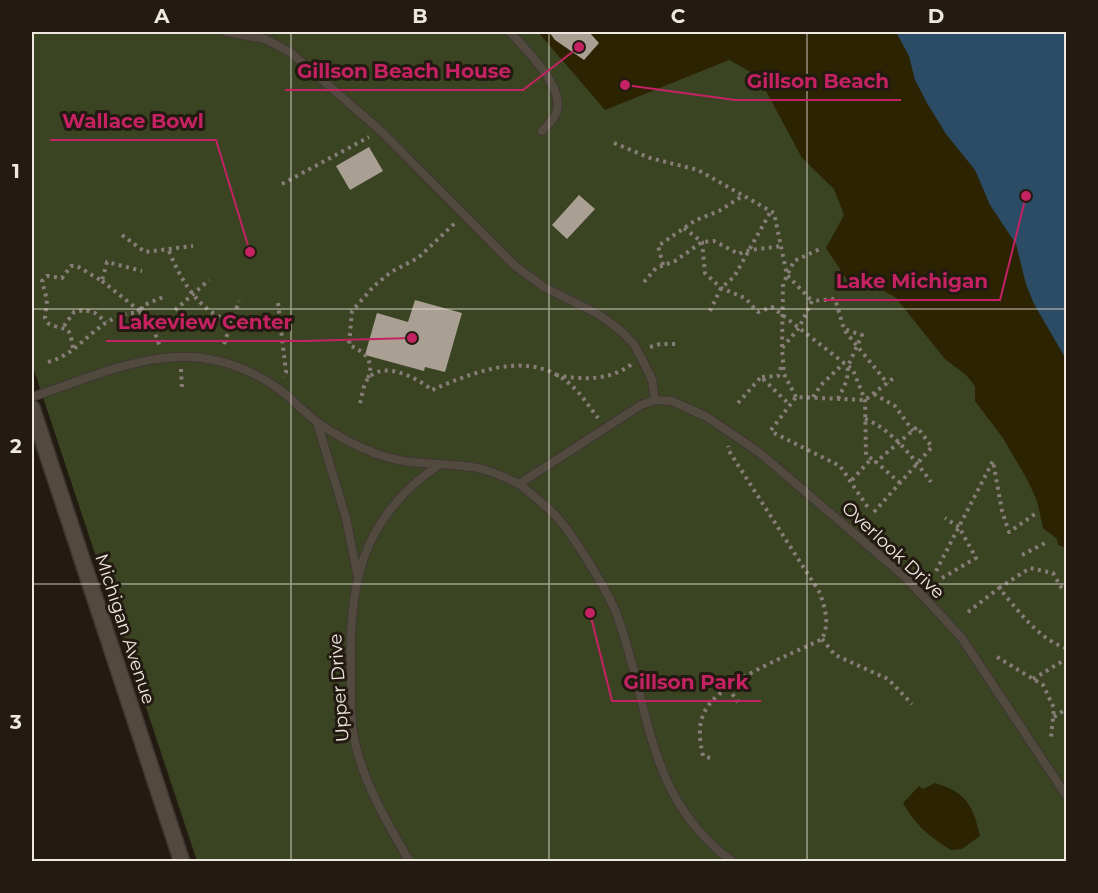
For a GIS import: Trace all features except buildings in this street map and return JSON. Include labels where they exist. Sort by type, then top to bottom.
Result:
[{"type":"street","name":"Michigan Avenue","points":[[32,408],[182,861]]},
{"type":"lane","points":[[226,32],[265,39],[290,52],[381,130],[462,215],[514,265],[543,287],[598,315],[620,330],[633,343],[652,380],[655,400],[641,405],[519,484]]},
{"type":"lane","points":[[510,32],[540,67],[558,93],[556,116],[542,131]]},
{"type":"lane","points":[[32,397],[151,358],[197,355],[221,360],[274,386],[317,422],[350,442],[378,455],[405,462],[437,466],[475,467],[519,484],[555,515],[599,580],[616,612],[625,638],[655,752],[666,782],[684,815],[714,848],[733,861]]},
{"type":"lane","name":"Overlook Drive","points":[[655,400],[672,401],[707,417],[760,453],[906,578],[961,637],[1066,795]]},
{"type":"lane","points":[[317,422],[346,518],[357,573]]},
{"type":"lane","points":[[357,573],[385,516],[412,484],[437,466]]},
{"type":"lane","name":"Upper Drive","points":[[357,573],[351,609],[353,733],[374,791],[410,861]]},
{"type":"path","points":[[282,184],[381,130]]},
{"type":"path","points":[[614,143],[650,158],[698,170],[774,213],[780,246],[791,282],[812,301],[835,299],[844,329],[888,384]]},
{"type":"path","points":[[663,266],[658,246],[684,228],[744,195]]},
{"type":"path","points":[[710,311],[721,288],[734,277],[771,211]]},
{"type":"path","points":[[360,403],[371,370],[368,357],[349,345],[352,311],[374,286],[391,272],[418,258],[462,215]]},
{"type":"path","points":[[684,228],[702,242],[705,273],[721,288],[746,298],[758,312],[772,307],[853,370],[865,400],[866,455],[900,483]]},
{"type":"path","points":[[122,235],[145,252],[193,246]]},
{"type":"path","points":[[644,282],[656,268],[702,242],[714,241],[739,254],[749,249],[762,250],[780,246]]},
{"type":"path","points":[[796,397],[784,374],[781,314],[783,284],[794,261],[822,248]]},
{"type":"path","points":[[168,250],[179,277],[191,296],[209,311],[232,323],[257,329],[281,327]]},
{"type":"path","points":[[102,281],[107,262],[142,271]]},
{"type":"path","points":[[106,322],[85,310],[74,312],[64,326],[56,327],[45,318],[47,300],[42,281],[47,276],[62,278],[71,266],[77,266],[102,281],[151,322],[164,357]]},
{"type":"path","points":[[175,310],[209,280]]},
{"type":"path","points":[[141,312],[142,306],[163,297]]},
{"type":"path","points":[[224,344],[239,301]]},
{"type":"path","points":[[782,348],[799,328],[812,301]]},
{"type":"path","points":[[274,386],[286,372],[278,303]]},
{"type":"path","points":[[48,362],[63,358],[106,322],[126,313],[141,312]]},
{"type":"path","points":[[64,326],[70,332],[73,348]]},
{"type":"path","points":[[813,398],[821,385],[846,364],[858,345],[862,335],[844,329]]},
{"type":"path","points":[[552,374],[571,378],[607,377],[622,372],[641,358],[648,348],[660,344],[677,344]]},
{"type":"path","points":[[738,403],[761,377],[778,376],[783,359]]},
{"type":"path","points":[[367,379],[376,372],[407,374],[432,390],[462,377],[503,366],[514,364],[543,369],[577,390],[606,428]]},
{"type":"path","points":[[838,399],[848,380],[846,364]]},
{"type":"path","points":[[761,377],[790,405]]},
{"type":"path","points":[[796,397],[865,400],[894,377]]},
{"type":"path","points":[[874,394],[895,406],[913,431]]},
{"type":"path","points":[[796,397],[773,432],[840,466],[852,480],[869,509]]},
{"type":"path","points":[[865,419],[874,422],[898,444],[931,482]]},
{"type":"path","points":[[874,512],[932,447],[917,427],[876,462]]},
{"type":"path","points":[[710,758],[703,756],[699,735],[706,710],[728,688],[822,639],[827,630],[826,611],[820,593],[729,451],[726,430]]},
{"type":"path","points":[[852,480],[871,459]]},
{"type":"path","points":[[936,571],[993,461],[1002,511],[1009,532],[1035,514]]},
{"type":"path","points":[[942,578],[976,558],[959,527],[945,518]]},
{"type":"path","points":[[1022,555],[1046,543]]},
{"type":"path","points":[[968,612],[1030,568],[1053,573],[1066,591]]},
{"type":"path","points":[[999,588],[1025,618],[1053,644],[1066,648]]},
{"type":"path","points":[[822,639],[835,655],[888,679],[912,704]]},
{"type":"path","points":[[997,657],[1042,685],[1054,708],[1051,738]]},
{"type":"path","points":[[1033,679],[1066,659]]},
{"type":"path","points":[[728,688],[738,702]]},
{"type":"path","points":[[1053,718],[1066,709]]},
{"type":"green space","points":[[32,32],[896,32],[909,56],[915,80],[964,154],[1005,225],[1021,257],[1026,284],[1034,304],[1066,359],[1066,861],[197,861],[32,364]]},
{"type":"sand","points":[[538,32],[896,32],[909,56],[915,80],[975,170],[1016,244],[1026,284],[1034,304],[1066,359],[1066,548],[1058,545],[1057,539],[1043,528],[1037,501],[1028,481],[1003,438],[975,401],[975,386],[966,375],[945,359],[895,297],[875,286],[848,281],[826,248],[844,215],[834,189],[802,158],[758,76],[729,60],[605,110]]},
{"type":"sand","points":[[935,783],[961,795],[974,815],[980,836],[962,849],[951,850],[930,835],[918,824],[903,803],[919,786],[923,789]]},
{"type":"water","points":[[896,32],[1066,32],[1066,359],[1034,304],[1026,284],[1016,244],[990,205],[975,170],[946,134],[927,103],[915,80],[909,56]]},
{"type":"place","name":"Gillson Beach House","points":[[579,47]]},
{"type":"place","name":"Gillson Beach","points":[[625,85]]},
{"type":"place","name":"Lake Michigan","points":[[1026,196]]},
{"type":"place","name":"Wallace Bowl","points":[[250,252]]},
{"type":"place","name":"Lakeview Center","points":[[412,338]]},
{"type":"place","name":"Gillson Park","points":[[590,613]]}]
